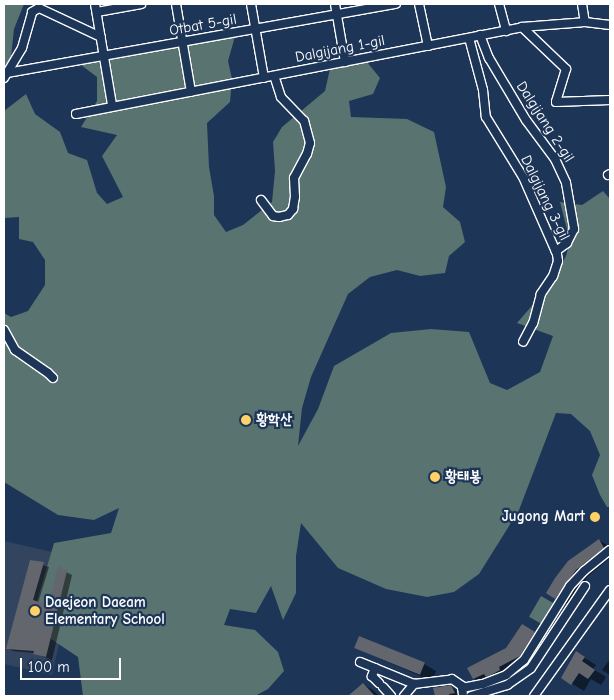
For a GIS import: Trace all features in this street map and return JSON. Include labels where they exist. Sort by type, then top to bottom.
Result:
[{"type":"street","points":[[112,105],[96,8],[141,4]]},
{"type":"street","points":[[176,4],[190,92]]},
{"type":"street","points":[[251,4],[264,78]]},
{"type":"street","points":[[335,4],[345,62]]},
{"type":"street","name":"Otbat 5-gil","points":[[5,76],[396,4]]},
{"type":"street","points":[[419,4],[428,46]]},
{"type":"street","points":[[499,4],[506,30]]},
{"type":"street","points":[[582,4],[585,22]]},
{"type":"street","points":[[5,76],[22,48],[32,12],[40,6],[101,36]]},
{"type":"street","name":"Dalgijang 1-gil","points":[[76,114],[112,105],[264,78],[522,27],[585,22],[610,25]]},
{"type":"street","points":[[522,27],[566,69],[556,102],[610,100]]},
{"type":"street","name":"Dalgijang 2-gil","points":[[480,35],[489,58],[508,92],[555,159],[566,183],[574,229],[567,243],[556,251]]},
{"type":"street","name":"Dalgijang 3-gil","points":[[469,38],[483,90],[486,117],[523,177],[556,251],[558,261],[553,276],[541,294],[533,323],[523,342]]},
{"type":"street","points":[[261,200],[273,216],[278,217],[288,214],[293,209],[295,197],[294,178],[307,154],[310,143],[304,121],[281,98],[274,76]]},
{"type":"street","points":[[4,330],[15,350],[53,378]]},
{"type":"street","points":[[360,662],[414,684],[452,679],[462,692],[506,675],[524,660],[570,586],[584,571],[610,550]]},
{"type":"street","points":[[472,696],[507,685],[531,668],[585,586]]},
{"type":"street","points":[[534,696],[610,590]]},
{"type":"street","points":[[375,668],[372,676],[392,696]]},
{"type":"street","points":[[404,696],[414,684]]},
{"type":"shaded area","name":"Daejeon Daeam Elementary School","points":[[4,541],[79,558],[52,675],[4,664]]},
{"type":"green space","points":[[4,4],[24,4],[14,29],[11,57],[4,67]]},
{"type":"green space","points":[[236,33],[228,61],[232,79],[230,102],[207,123],[214,215],[226,232],[243,225],[272,202],[275,171],[273,142],[282,127],[325,91],[331,64],[346,52],[362,56],[380,78],[373,94],[349,101],[351,117],[407,119],[434,132],[446,187],[443,207],[460,222],[465,242],[449,256],[445,273],[420,276],[397,270],[370,277],[348,294],[311,377],[302,408],[298,446],[318,409],[334,366],[391,333],[431,329],[469,332],[490,383],[507,390],[540,372],[553,336],[517,323],[549,286],[566,256],[570,241],[560,202],[582,205],[603,191],[610,199],[610,507],[607,507],[600,495],[592,475],[600,455],[590,431],[571,414],[556,413],[519,510],[479,574],[454,592],[427,597],[386,589],[338,568],[301,523],[296,556],[296,593],[283,620],[271,586],[256,613],[230,609],[224,625],[255,630],[278,652],[284,671],[268,689],[255,696],[83,696],[78,657],[30,625],[54,543],[111,533],[119,508],[94,520],[58,515],[4,482],[4,313],[11,317],[28,311],[45,285],[45,260],[33,242],[19,239],[19,217],[4,218],[4,111],[26,94],[35,114],[60,132],[68,153],[87,160],[97,193],[107,204],[123,197],[102,156],[117,135],[81,127],[97,101],[97,77],[81,65],[174,43]]},
{"type":"green space","points":[[541,596],[553,603],[541,624],[529,617]]},
{"type":"building","points":[[599,539],[604,548],[576,570],[555,599],[546,593],[568,561]]},
{"type":"building","points":[[30,560],[44,562],[33,600],[49,605],[58,566],[67,571],[46,657],[33,654],[34,651],[6,649]]},
{"type":"building","points":[[522,624],[535,632],[520,656],[499,667],[500,670],[491,675],[486,677],[484,674],[473,679],[467,668],[506,648]]},
{"type":"building","points":[[359,636],[425,663],[420,675],[354,648]]},
{"type":"building","points":[[576,651],[585,657],[582,661],[595,670],[588,679],[579,673],[571,685],[561,678]]},
{"type":"building","points":[[363,683],[375,696],[348,696]]},
{"type":"building","points":[[451,685],[455,693],[449,694],[450,696],[435,696],[433,688]]},
{"type":"place","name":"황학산","points":[[246,420]]},
{"type":"place","name":"황태봉","points":[[435,477]]},
{"type":"place","name":"Jugong Mart","points":[[595,517]]},
{"type":"place","name":"Daejeon Daeam Elementary School","points":[[35,611]]}]
